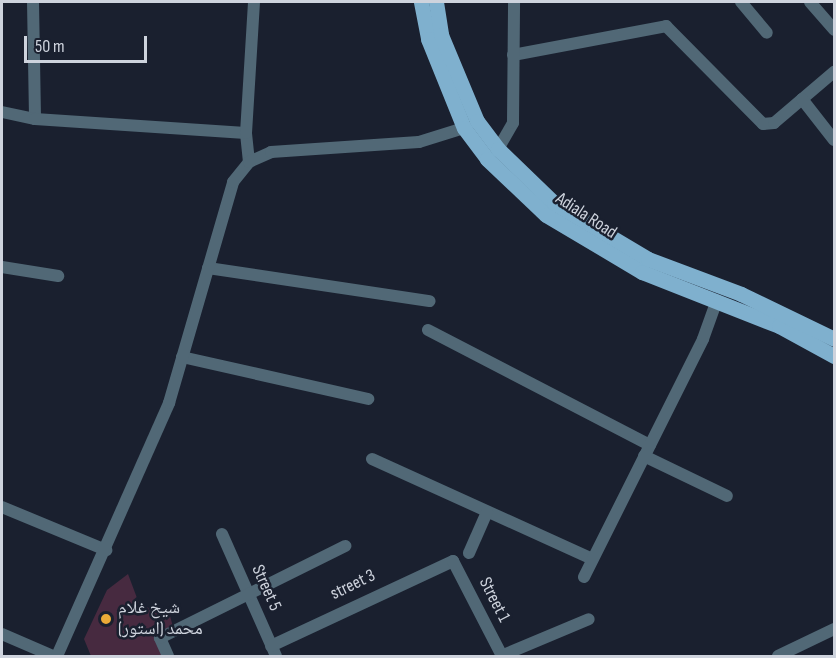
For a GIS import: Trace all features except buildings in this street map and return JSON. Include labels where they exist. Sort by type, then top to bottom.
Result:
[{"type":"main road","name":"Adiala Road","points":[[422,2],[428,39],[464,128],[487,159],[546,214],[642,272],[779,326],[834,356]]},
{"type":"main road","name":"Adiala Road","points":[[436,2],[441,36],[461,88],[477,121],[498,149],[554,203],[599,232],[648,259],[741,294],[834,339]]},
{"type":"street","points":[[33,2],[35,119]]},
{"type":"street","points":[[249,162],[246,133],[254,2]]},
{"type":"street","points":[[498,149],[513,123],[514,2]]},
{"type":"street","points":[[741,2],[767,33]]},
{"type":"street","points":[[810,2],[834,30]]},
{"type":"street","points":[[513,55],[666,26],[764,124],[774,123],[834,72]]},
{"type":"street","points":[[802,99],[834,140]]},
{"type":"street","points":[[2,112],[35,119],[246,133]]},
{"type":"street","points":[[57,657],[169,403],[233,182],[249,162],[271,152],[419,142],[464,128]]},
{"type":"street","points":[[2,267],[58,276]]},
{"type":"street","points":[[208,268],[430,301]]},
{"type":"street","points":[[584,577],[703,339],[717,300]]},
{"type":"street","points":[[428,330],[727,496]]},
{"type":"street","points":[[182,357],[368,399]]},
{"type":"street","points":[[372,459],[592,559]]},
{"type":"street","points":[[2,507],[106,550]]},
{"type":"street","points":[[469,553],[488,512]]},
{"type":"street","name":"Street 5","points":[[222,534],[274,651]]},
{"type":"street","points":[[168,657],[160,638],[345,546]]},
{"type":"street","name":"street 3","points":[[274,651],[453,561]]},
{"type":"street","name":"Street 1","points":[[453,561],[502,656]]},
{"type":"street","points":[[502,656],[589,619]]},
{"type":"street","points":[[778,657],[834,629]]},
{"type":"street","points":[[2,634],[53,657]]},
{"type":"shaded area","points":[[128,574],[140,606],[169,612],[173,627],[153,635],[162,656],[91,656],[84,639],[107,590]]},
{"type":"place","name":"شیخ غلام محمد (استور)","points":[[106,619]]}]
